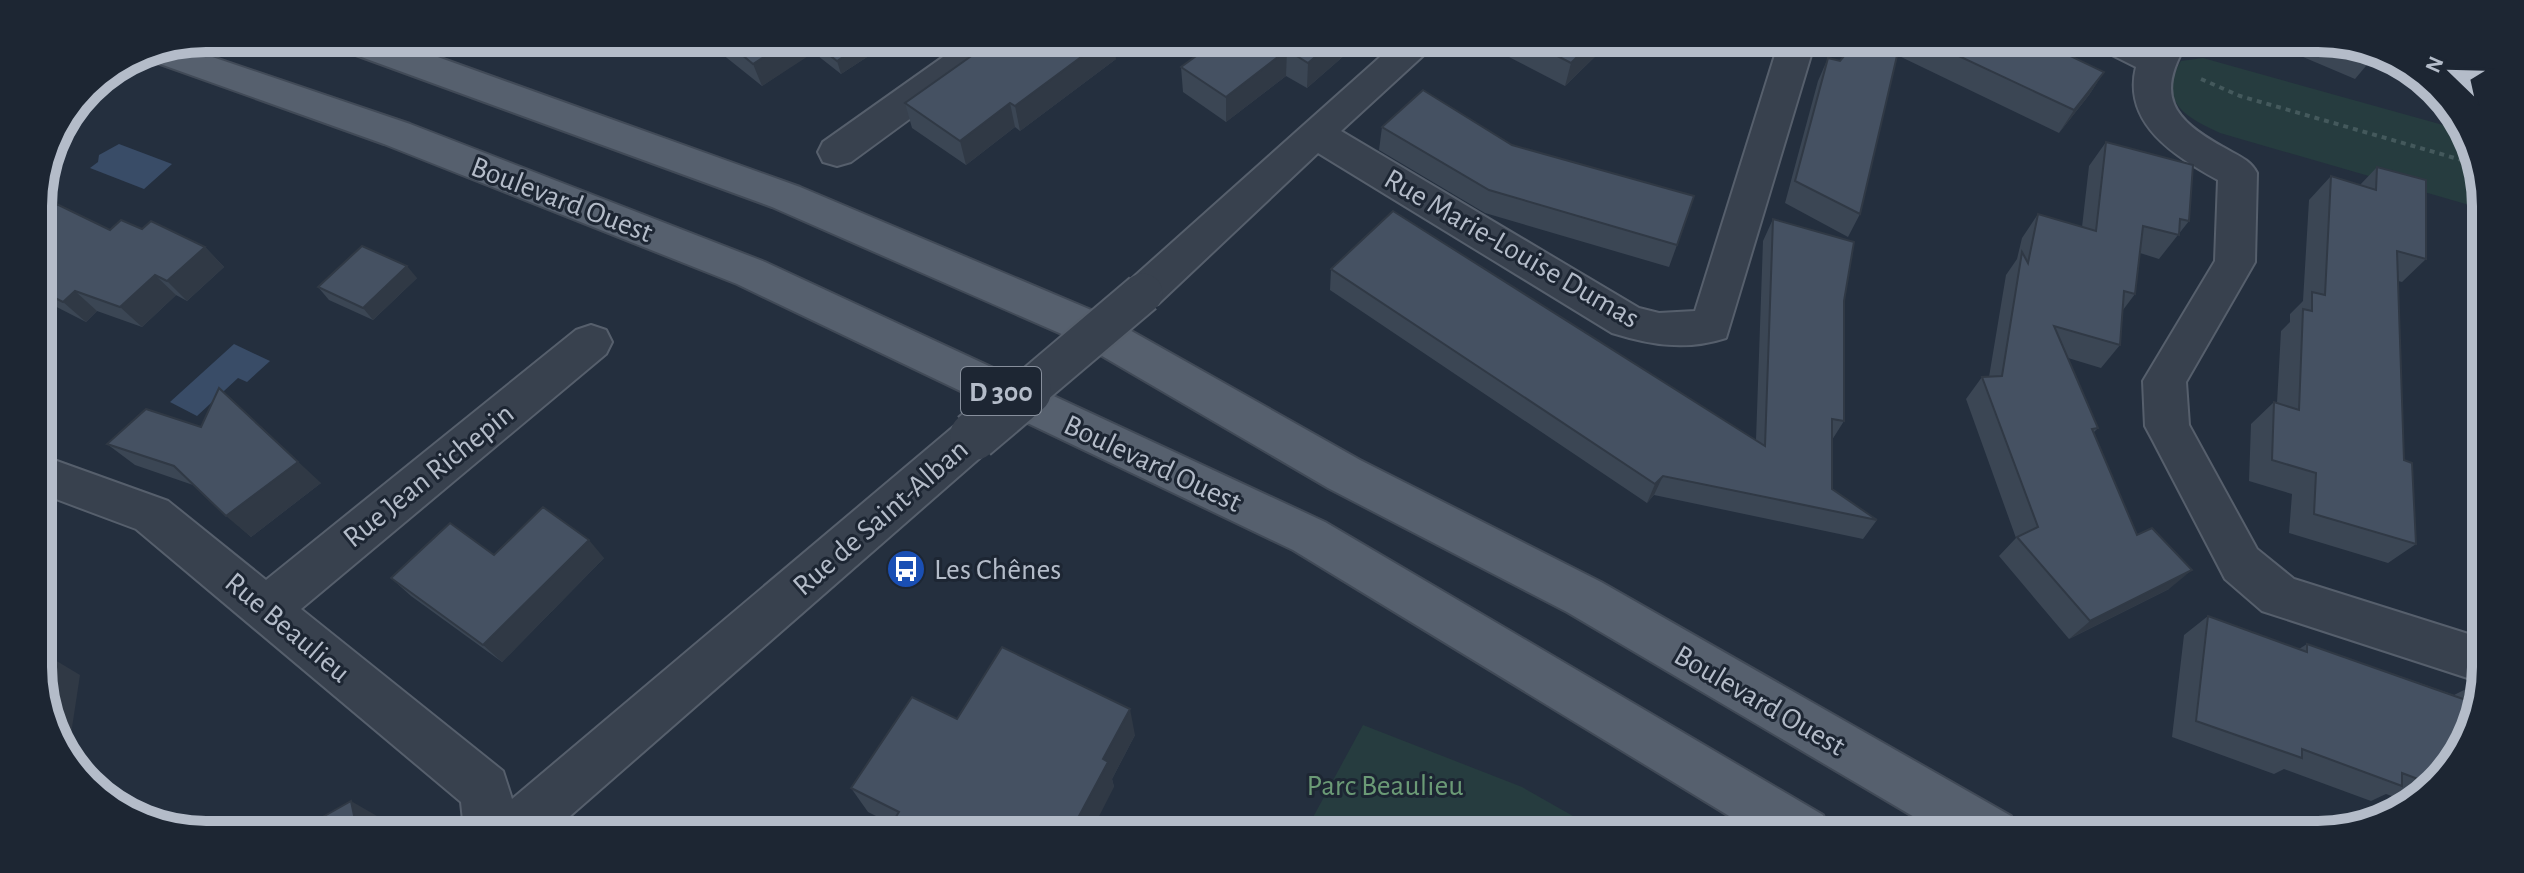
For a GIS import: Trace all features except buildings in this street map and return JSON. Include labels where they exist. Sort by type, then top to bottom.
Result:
[{"type":"main road","name":"Boulevard Ouest","points":[[386,52],[786,197],[1088,327],[1344,474],[1584,597],[1971,821]]},
{"type":"main road","name":"Boulevard Ouest","points":[[170,56],[397,134],[751,273],[1309,536],[1785,821]]},
{"type":"street","points":[[837,152],[975,52]]},
{"type":"street","name":"Rue de Saint-Alban","points":[[525,821],[1143,293],[1315,133],[1408,52]]},
{"type":"street","name":"Rue Marie-Louise Dumas","points":[[1315,133],[1627,321],[1659,330],[1711,326],[1794,52]]},
{"type":"street","points":[[2148,52],[2150,90],[2156,111],[2184,140],[2238,173],[2235,262],[2164,381],[2167,426],[2241,564],[2279,596],[2472,657]]},
{"type":"street","name":"Rue Jean Richepin","points":[[266,609],[591,342]]},
{"type":"street","name":"Rue Beaulieu","points":[[52,478],[152,515],[485,789],[489,821]]},
{"type":"path","points":[[2154,52],[2240,96],[2465,161]]},
{"type":"green space","points":[[2203,58],[2450,127],[2464,156],[2472,206],[2220,133],[2196,121],[2179,107],[2174,98],[2174,75],[2181,61]]},
{"type":"green space","name":"Parc Beaulieu","points":[[1363,725],[1522,787],[1582,821],[1311,821]]},
{"type":"water","points":[[119,144],[172,164],[144,189],[90,168],[98,162],[99,155]]},
{"type":"water","points":[[234,344],[270,361],[247,382],[238,378],[197,416],[170,402]]},
{"type":"place","name":"Les Chênes","points":[[906,569]]}]
